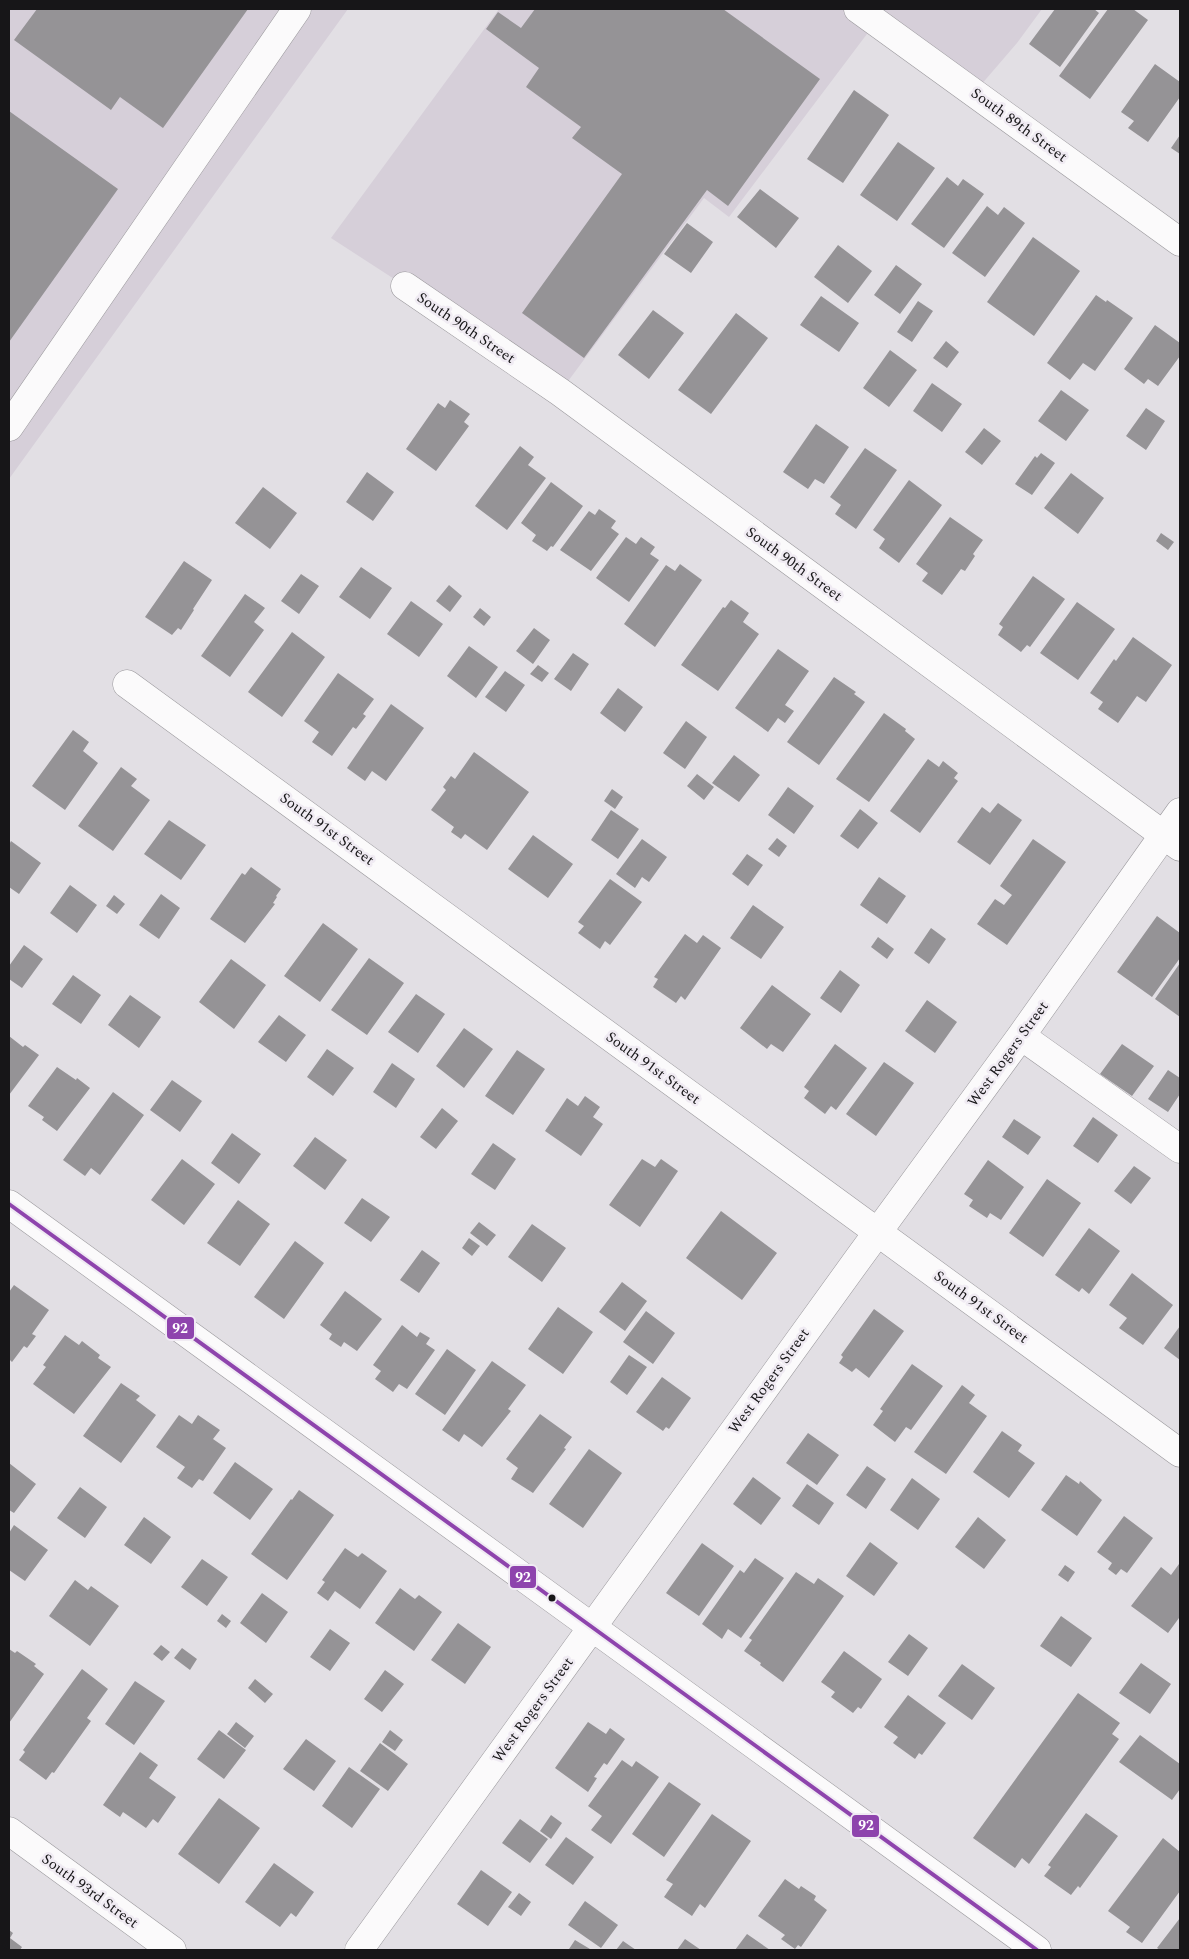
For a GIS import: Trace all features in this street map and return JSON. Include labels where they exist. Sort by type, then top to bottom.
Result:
[{"type":"street","points":[[9,427],[297,9]]},
{"type":"street","name":"South 89th Street","points":[[858,9],[1180,240]]},
{"type":"street","name":"South 90th Street","points":[[405,286],[560,392],[1172,841]]},
{"type":"street","name":"South 91st Street","points":[[127,684],[1180,1453]]},
{"type":"street","name":"West Rogers Street","points":[[359,1950],[877,1232],[1021,1036],[1172,841],[1180,812]]},
{"type":"street","points":[[1021,1036],[1180,1149]]},
{"type":"street","points":[[9,1204],[1037,1950]]},
{"type":"street","name":"South 93rd Street","points":[[9,1831],[172,1950]]},
{"type":"shaded area","points":[[9,9],[348,9],[9,479]]},
{"type":"shaded area","points":[[499,9],[1042,9],[1017,43],[974,93],[876,22],[729,217],[704,198],[560,392],[331,238]]},
{"type":"building","points":[[37,9],[248,9],[163,128],[120,97],[111,110],[14,40]]},
{"type":"building","points":[[535,9],[723,9],[820,79],[728,206],[707,190],[584,358],[522,313],[622,174],[572,138],[581,127],[526,87],[539,68],[486,29],[498,12],[521,28]]},
{"type":"building","points":[[1055,9],[1094,9],[1099,13],[1060,67],[1029,44]]},
{"type":"building","points":[[1108,9],[1133,9],[1148,20],[1090,99],[1059,76]]},
{"type":"building","points":[[1155,64],[1180,82],[1180,97],[1148,142],[1128,128],[1134,121],[1121,112]]},
{"type":"building","points":[[854,90],[889,115],[843,183],[807,159]]},
{"type":"building","points":[[9,111],[118,189],[9,342]]},
{"type":"building","points":[[1180,135],[1180,154],[1171,148]]},
{"type":"building","points":[[898,142],[935,168],[897,221],[860,195]]},
{"type":"building","points":[[947,177],[958,186],[963,179],[984,194],[944,248],[911,224]]},
{"type":"building","points":[[760,189],[799,218],[776,248],[737,217]]},
{"type":"building","points":[[987,206],[998,215],[1004,207],[1025,223],[985,277],[952,253]]},
{"type":"building","points":[[687,223],[713,242],[691,273],[664,254]]},
{"type":"building","points":[[1033,237],[1080,271],[1034,336],[987,302]]},
{"type":"building","points":[[838,245],[872,271],[848,303],[814,277]]},
{"type":"building","points":[[896,265],[922,284],[900,314],[874,295]]},
{"type":"building","points":[[1096,295],[1106,302],[1107,300],[1133,318],[1095,371],[1083,363],[1070,380],[1047,363]]},
{"type":"building","points":[[821,296],[859,323],[839,352],[800,325]]},
{"type":"building","points":[[918,301],[933,311],[912,342],[897,332]]},
{"type":"building","points":[[653,310],[684,333],[649,379],[618,355]]},
{"type":"building","points":[[736,313],[768,338],[711,414],[678,390]]},
{"type":"building","points":[[1155,325],[1180,343],[1180,356],[1158,386],[1148,379],[1144,384],[1124,369]]},
{"type":"building","points":[[946,341],[959,352],[947,368],[933,358]]},
{"type":"building","points":[[890,350],[917,370],[889,407],[863,388]]},
{"type":"building","points":[[932,383],[962,404],[942,432],[913,411]]},
{"type":"building","points":[[1061,390],[1089,410],[1066,441],[1038,421]]},
{"type":"building","points":[[450,400],[470,414],[464,422],[469,426],[436,471],[406,449],[438,403],[445,408]]},
{"type":"building","points":[[1146,408],[1165,421],[1146,450],[1126,436]]},
{"type":"building","points":[[816,424],[849,447],[824,484],[815,479],[808,489],[783,472]]},
{"type":"building","points":[[984,428],[1001,441],[982,465],[965,452]]},
{"type":"building","points":[[520,446],[534,457],[528,465],[546,478],[507,530],[475,506]]},
{"type":"building","points":[[865,448],[897,470],[856,529],[835,514],[841,505],[830,497]]},
{"type":"building","points":[[1041,453],[1055,463],[1032,495],[1015,484],[1035,456],[1037,458]]},
{"type":"building","points":[[367,472],[394,492],[373,521],[346,502]]},
{"type":"building","points":[[1071,473],[1104,498],[1078,534],[1044,508]]},
{"type":"building","points":[[909,480],[942,505],[899,563],[879,548],[885,539],[873,530]]},
{"type":"building","points":[[551,482],[583,506],[553,547],[551,546],[547,551],[532,541],[536,535],[521,523]]},
{"type":"building","points":[[263,487],[297,513],[270,549],[235,523]]},
{"type":"building","points":[[599,509],[616,521],[611,528],[619,534],[591,571],[560,550],[589,511],[595,515]]},
{"type":"building","points":[[950,517],[983,540],[973,554],[975,556],[965,571],[961,569],[942,595],[922,581],[928,573],[916,564]]},
{"type":"building","points":[[1161,533],[1174,542],[1168,550],[1156,541]]},
{"type":"building","points":[[626,537],[636,544],[641,537],[655,547],[650,554],[659,560],[629,602],[596,578]]},
{"type":"building","points":[[184,561],[212,580],[181,630],[178,628],[172,635],[145,617]]},
{"type":"building","points":[[680,564],[702,580],[655,647],[624,624],[666,565],[675,571]]},
{"type":"building","points":[[361,567],[392,588],[370,619],[339,597]]},
{"type":"building","points":[[301,574],[319,586],[299,614],[281,601]]},
{"type":"building","points":[[1033,576],[1065,599],[1030,647],[1027,645],[1021,652],[998,635],[1003,627],[999,624]]},
{"type":"building","points":[[449,585],[462,596],[450,612],[436,601]]},
{"type":"building","points":[[245,594],[265,608],[254,622],[264,630],[230,677],[201,656]]},
{"type":"building","points":[[731,600],[749,613],[743,622],[759,634],[718,691],[681,665],[723,607],[725,608]]},
{"type":"building","points":[[411,601],[443,624],[419,657],[387,634]]},
{"type":"building","points":[[1077,602],[1115,629],[1078,680],[1040,653]]},
{"type":"building","points":[[480,608],[491,617],[484,626],[473,617]]},
{"type":"building","points":[[534,628],[550,640],[533,664],[516,651]]},
{"type":"building","points":[[292,632],[325,657],[282,717],[248,692]]},
{"type":"building","points":[[1133,637],[1172,665],[1146,702],[1137,696],[1118,723],[1098,709],[1103,702],[1090,693],[1114,659],[1116,661]]},
{"type":"building","points":[[469,646],[498,667],[476,698],[447,676]]},
{"type":"building","points":[[778,649],[809,671],[785,705],[794,711],[785,723],[778,718],[768,732],[735,708]]},
{"type":"building","points":[[573,653],[589,664],[571,691],[554,679]]},
{"type":"building","points":[[538,665],[549,673],[542,682],[530,674]]},
{"type":"building","points":[[505,671],[525,685],[506,712],[485,697]]},
{"type":"building","points":[[338,673],[374,699],[363,714],[366,716],[356,729],[353,727],[332,756],[312,742],[319,732],[304,721]]},
{"type":"building","points":[[834,677],[856,692],[854,694],[865,702],[819,765],[787,742]]},
{"type":"building","points":[[618,688],[643,707],[625,732],[600,713]]},
{"type":"building","points":[[391,704],[424,728],[386,781],[372,771],[365,781],[347,768]]},
{"type":"building","points":[[884,713],[906,729],[905,731],[915,739],[869,802],[836,779]]},
{"type":"building","points":[[686,721],[707,737],[685,769],[663,753]]},
{"type":"building","points":[[73,730],[89,742],[83,751],[98,763],[65,810],[32,786]]},
{"type":"building","points":[[474,752],[529,792],[487,850],[465,834],[461,839],[451,832],[454,827],[431,810],[446,790],[443,787],[451,776],[455,779]]},
{"type":"building","points":[[734,755],[760,775],[739,802],[712,783]]},
{"type":"building","points":[[928,759],[939,767],[943,761],[958,773],[954,778],[958,781],[920,833],[890,811]]},
{"type":"building","points":[[121,767],[137,779],[131,786],[150,800],[113,851],[78,826]]},
{"type":"building","points":[[697,774],[714,787],[704,800],[687,786]]},
{"type":"building","points":[[788,787],[814,806],[794,834],[768,815]]},
{"type":"building","points":[[612,789],[623,797],[615,809],[604,801]]},
{"type":"building","points":[[998,803],[1022,820],[990,865],[957,842],[982,807],[990,813]]},
{"type":"building","points":[[860,809],[878,823],[858,849],[840,836]]},
{"type":"building","points":[[611,810],[639,829],[618,859],[591,840]]},
{"type":"building","points":[[169,820],[206,845],[181,880],[144,854]]},
{"type":"building","points":[[533,835],[573,864],[548,898],[508,869]]},
{"type":"building","points":[[777,838],[787,846],[779,857],[768,849]]},
{"type":"building","points":[[642,839],[667,857],[649,882],[642,877],[635,888],[616,874]]},
{"type":"building","points":[[1033,839],[1066,862],[1007,945],[977,924],[995,899],[1004,905],[1012,895],[1000,886]]},
{"type":"building","points":[[11,841],[41,863],[19,894],[9,887],[9,845]]},
{"type":"building","points":[[747,854],[763,865],[748,886],[732,874]]},
{"type":"building","points":[[251,867],[281,889],[273,903],[275,904],[245,943],[210,919],[242,873],[245,875]]},
{"type":"building","points":[[879,877],[906,896],[887,924],[860,905]]},
{"type":"building","points":[[610,879],[642,902],[610,945],[605,941],[600,949],[578,933],[584,926],[578,922]]},
{"type":"building","points":[[70,885],[97,905],[77,933],[50,913]]},
{"type":"building","points":[[161,894],[180,908],[159,939],[139,925]]},
{"type":"building","points":[[114,895],[125,904],[117,914],[106,906]]},
{"type":"building","points":[[753,905],[784,927],[761,959],[730,938]]},
{"type":"building","points":[[1157,916],[1180,933],[1180,958],[1152,997],[1117,972]]},
{"type":"building","points":[[323,923],[358,949],[320,1002],[284,976]]},
{"type":"building","points":[[931,928],[946,939],[929,964],[914,953]]},
{"type":"building","points":[[685,934],[697,943],[703,935],[721,948],[685,1000],[681,996],[676,1003],[653,987],[658,979],[654,977]]},
{"type":"building","points":[[878,937],[894,949],[887,959],[871,947]]},
{"type":"building","points":[[24,945],[43,959],[22,988],[9,979],[9,966]]},
{"type":"building","points":[[369,958],[404,983],[367,1035],[331,1010]]},
{"type":"building","points":[[231,959],[266,985],[234,1029],[199,1002]]},
{"type":"building","points":[[1180,963],[1180,1017],[1155,999]]},
{"type":"building","points":[[840,970],[860,985],[841,1013],[820,998]]},
{"type":"building","points":[[73,975],[101,995],[81,1024],[52,1004]]},
{"type":"building","points":[[772,985],[811,1014],[783,1052],[771,1044],[767,1049],[740,1028]]},
{"type":"building","points":[[416,994],[445,1014],[418,1053],[388,1032]]},
{"type":"building","points":[[130,995],[161,1017],[139,1048],[108,1025]]},
{"type":"building","points":[[927,1000],[957,1022],[935,1053],[905,1031]]},
{"type":"building","points":[[279,1015],[306,1035],[286,1062],[258,1042]]},
{"type":"building","points":[[464,1028],[493,1049],[464,1088],[436,1066]]},
{"type":"building","points":[[9,1036],[23,1047],[25,1045],[39,1055],[9,1095]]},
{"type":"building","points":[[835,1044],[867,1068],[836,1110],[831,1106],[825,1114],[804,1098],[809,1091],[804,1087]]},
{"type":"building","points":[[1122,1044],[1154,1066],[1132,1096],[1100,1074]]},
{"type":"building","points":[[327,1049],[354,1068],[333,1096],[307,1077]]},
{"type":"building","points":[[517,1050],[545,1069],[513,1115],[485,1096]]},
{"type":"building","points":[[884,1062],[914,1083],[876,1136],[846,1114]]},
{"type":"building","points":[[392,1063],[415,1079],[396,1108],[373,1092]]},
{"type":"building","points":[[57,1067],[90,1088],[57,1131],[42,1120],[44,1117],[28,1106]]},
{"type":"building","points":[[1168,1070],[1180,1078],[1180,1094],[1168,1112],[1148,1099]]},
{"type":"building","points":[[172,1080],[202,1101],[180,1132],[150,1110]]},
{"type":"building","points":[[113,1092],[144,1115],[100,1175],[91,1168],[85,1176],[63,1160]]},
{"type":"building","points":[[585,1096],[600,1107],[593,1117],[603,1124],[581,1156],[545,1131],[567,1098],[578,1106]]},
{"type":"building","points":[[442,1108],[458,1121],[436,1149],[420,1137]]},
{"type":"building","points":[[1093,1117],[1118,1135],[1098,1163],[1073,1146]]},
{"type":"building","points":[[1014,1119],[1041,1137],[1028,1155],[1002,1137]]},
{"type":"building","points":[[232,1133],[261,1154],[239,1184],[211,1163]]},
{"type":"building","points":[[315,1137],[347,1160],[325,1190],[293,1166]]},
{"type":"building","points":[[493,1143],[516,1159],[495,1190],[471,1174]]},
{"type":"building","points":[[182,1159],[215,1184],[184,1225],[151,1200]]},
{"type":"building","points":[[642,1159],[655,1167],[661,1159],[678,1171],[640,1227],[609,1205]]},
{"type":"building","points":[[988,1160],[1024,1187],[1001,1220],[990,1213],[987,1218],[969,1206],[973,1200],[964,1194]]},
{"type":"building","points":[[1134,1166],[1151,1178],[1131,1204],[1114,1191]]},
{"type":"building","points":[[1047,1179],[1081,1203],[1043,1257],[1009,1233]]},
{"type":"building","points":[[362,1198],[390,1217],[371,1242],[344,1223]]},
{"type":"building","points":[[238,1200],[270,1224],[240,1266],[207,1243]]},
{"type":"building","points":[[721,1211],[777,1253],[742,1300],[686,1258]]},
{"type":"building","points":[[479,1222],[496,1235],[487,1246],[470,1233]]},
{"type":"building","points":[[532,1224],[566,1248],[542,1282],[508,1257]]},
{"type":"building","points":[[1089,1228],[1120,1251],[1089,1294],[1082,1288],[1079,1292],[1055,1275]]},
{"type":"building","points":[[469,1238],[480,1246],[472,1256],[462,1248]]},
{"type":"building","points":[[295,1241],[324,1263],[284,1319],[254,1297]]},
{"type":"building","points":[[422,1250],[440,1263],[419,1293],[400,1280]]},
{"type":"building","points":[[1132,1273],[1173,1305],[1143,1345],[1119,1328],[1127,1318],[1109,1305]]},
{"type":"building","points":[[622,1282],[647,1301],[625,1331],[599,1312]]},
{"type":"building","points":[[14,1285],[49,1310],[32,1334],[36,1336],[27,1348],[24,1346],[12,1362],[9,1359],[9,1292]]},
{"type":"building","points":[[345,1291],[382,1319],[357,1351],[344,1342],[341,1347],[329,1339],[332,1334],[320,1325]]},
{"type":"building","points":[[558,1307],[593,1332],[563,1374],[528,1349]]},
{"type":"building","points":[[874,1309],[904,1331],[869,1378],[856,1368],[852,1372],[839,1363],[843,1357],[841,1355]]},
{"type":"building","points":[[646,1311],[675,1333],[653,1364],[623,1342]]},
{"type":"building","points":[[402,1325],[417,1337],[420,1332],[430,1338],[426,1344],[435,1350],[407,1389],[399,1384],[393,1392],[375,1379],[381,1371],[373,1365]]},
{"type":"building","points":[[1180,1326],[1180,1360],[1164,1348]]},
{"type":"building","points":[[65,1335],[79,1345],[82,1341],[100,1355],[98,1358],[111,1367],[74,1414],[33,1384],[46,1367],[43,1365]]},
{"type":"building","points":[[447,1349],[476,1370],[445,1415],[415,1394]]},
{"type":"building","points":[[629,1355],[647,1367],[627,1395],[610,1382]]},
{"type":"building","points":[[492,1361],[526,1385],[508,1409],[511,1411],[482,1447],[464,1434],[459,1442],[442,1430]]},
{"type":"building","points":[[912,1364],[943,1386],[911,1430],[906,1427],[895,1442],[873,1425],[883,1411],[880,1409]]},
{"type":"building","points":[[662,1377],[691,1398],[669,1429],[666,1427],[663,1431],[636,1412]]},
{"type":"building","points":[[121,1383],[140,1396],[136,1400],[156,1415],[121,1463],[83,1436]]},
{"type":"building","points":[[962,1385],[975,1395],[969,1403],[987,1416],[946,1474],[914,1452]]},
{"type":"building","points":[[540,1414],[572,1437],[564,1448],[566,1449],[533,1493],[511,1479],[518,1468],[506,1459]]},
{"type":"building","points":[[179,1415],[192,1424],[198,1415],[220,1430],[213,1439],[226,1448],[203,1481],[199,1479],[192,1488],[177,1478],[185,1467],[156,1447]]},
{"type":"building","points":[[1002,1431],[1022,1445],[1018,1451],[1035,1463],[1009,1498],[973,1472]]},
{"type":"building","points":[[808,1433],[839,1455],[817,1485],[786,1463]]},
{"type":"building","points":[[589,1449],[622,1473],[583,1528],[549,1504]]},
{"type":"building","points":[[235,1462],[273,1489],[250,1520],[213,1493]]},
{"type":"building","points":[[9,1463],[36,1484],[14,1513],[9,1510]]},
{"type":"building","points":[[867,1466],[886,1479],[866,1509],[846,1495]]},
{"type":"building","points":[[1066,1475],[1079,1484],[1080,1481],[1102,1500],[1077,1536],[1041,1510]]},
{"type":"building","points":[[753,1477],[781,1498],[761,1525],[733,1504]]},
{"type":"building","points":[[912,1478],[940,1499],[918,1530],[890,1510]]},
{"type":"building","points":[[807,1484],[834,1503],[819,1525],[792,1506]]},
{"type":"building","points":[[80,1487],[107,1507],[85,1538],[57,1518]]},
{"type":"building","points":[[299,1490],[334,1515],[287,1580],[251,1554]]},
{"type":"building","points":[[1124,1516],[1153,1538],[1127,1573],[1121,1569],[1116,1575],[1108,1569],[1112,1563],[1097,1552]]},
{"type":"building","points":[[144,1517],[171,1537],[151,1564],[124,1545]]},
{"type":"building","points":[[978,1517],[1006,1540],[984,1569],[955,1547]]},
{"type":"building","points":[[14,1525],[48,1550],[25,1581],[9,1570],[9,1533]]},
{"type":"building","points":[[870,1542],[898,1563],[874,1596],[846,1576]]},
{"type":"building","points":[[702,1543],[734,1566],[699,1616],[666,1593]]},
{"type":"building","points":[[345,1548],[358,1557],[362,1553],[387,1571],[360,1609],[335,1591],[328,1601],[317,1593],[325,1582],[322,1580]]},
{"type":"building","points":[[755,1558],[784,1578],[741,1638],[728,1629],[722,1639],[702,1624],[740,1570],[744,1573]]},
{"type":"building","points":[[202,1559],[228,1577],[207,1606],[181,1587]]},
{"type":"building","points":[[1179,1564],[1180,1619],[1168,1633],[1131,1606],[1161,1567],[1171,1575]]},
{"type":"building","points":[[1065,1565],[1075,1572],[1068,1582],[1058,1575]]},
{"type":"building","points":[[796,1572],[814,1584],[818,1578],[844,1596],[783,1682],[744,1651],[752,1640],[749,1638]]},
{"type":"building","points":[[75,1580],[88,1590],[91,1586],[119,1606],[90,1646],[49,1616]]},
{"type":"building","points":[[400,1588],[415,1599],[419,1595],[442,1612],[414,1651],[375,1623]]},
{"type":"building","points":[[262,1593],[288,1612],[266,1643],[240,1623]]},
{"type":"building","points":[[222,1614],[231,1621],[226,1628],[217,1621]]},
{"type":"building","points":[[1061,1616],[1092,1638],[1071,1667],[1040,1646]]},
{"type":"building","points":[[458,1623],[491,1647],[465,1684],[431,1660]]},
{"type":"building","points":[[330,1629],[350,1643],[330,1671],[310,1657]]},
{"type":"building","points":[[909,1634],[928,1648],[908,1676],[888,1662]]},
{"type":"building","points":[[161,1645],[170,1652],[162,1661],[153,1654]]},
{"type":"building","points":[[182,1648],[197,1659],[190,1670],[174,1658]]},
{"type":"building","points":[[9,1649],[15,1653],[17,1651],[36,1664],[34,1666],[44,1674],[9,1723]]},
{"type":"building","points":[[844,1651],[882,1679],[861,1709],[858,1707],[853,1713],[831,1697],[835,1692],[821,1682]]},
{"type":"building","points":[[1141,1663],[1171,1684],[1150,1714],[1119,1693]]},
{"type":"building","points":[[962,1664],[995,1688],[972,1720],[938,1696]]},
{"type":"building","points":[[82,1669],[108,1689],[87,1718],[91,1721],[54,1773],[52,1772],[46,1780],[19,1760],[25,1752],[23,1750]]},
{"type":"building","points":[[385,1670],[404,1684],[382,1712],[364,1699]]},
{"type":"building","points":[[255,1679],[273,1694],[265,1703],[248,1688]]},
{"type":"building","points":[[135,1681],[165,1701],[134,1745],[105,1724]]},
{"type":"building","points":[[1078,1693],[1120,1723],[1112,1734],[1119,1739],[1029,1864],[1022,1858],[1015,1868],[973,1838]]},
{"type":"building","points":[[908,1695],[946,1723],[922,1755],[919,1753],[915,1759],[893,1743],[898,1737],[884,1727]]},
{"type":"building","points":[[236,1722],[254,1736],[245,1748],[227,1734]]},
{"type":"building","points":[[588,1722],[606,1734],[610,1728],[625,1739],[607,1765],[604,1763],[594,1777],[597,1778],[588,1792],[555,1768]]},
{"type":"building","points":[[219,1730],[246,1750],[224,1779],[197,1759]]},
{"type":"building","points":[[390,1730],[403,1740],[395,1751],[382,1742]]},
{"type":"building","points":[[1140,1735],[1180,1764],[1180,1789],[1172,1800],[1119,1762]]},
{"type":"building","points":[[306,1739],[336,1761],[314,1791],[283,1769]]},
{"type":"building","points":[[380,1743],[408,1764],[388,1791],[360,1771]]},
{"type":"building","points":[[140,1752],[158,1765],[149,1778],[176,1797],[158,1823],[153,1819],[146,1828],[123,1812],[120,1817],[103,1805]]},
{"type":"building","points":[[622,1760],[632,1767],[636,1761],[659,1777],[611,1844],[591,1830],[602,1816],[588,1806]]},
{"type":"building","points":[[349,1767],[380,1789],[352,1828],[322,1806]]},
{"type":"building","points":[[669,1782],[701,1804],[664,1857],[632,1834]]},
{"type":"building","points":[[219,1798],[260,1828],[219,1884],[178,1854]]},
{"type":"building","points":[[1086,1813],[1118,1836],[1080,1888],[1078,1886],[1071,1895],[1044,1876],[1051,1867],[1048,1865]]},
{"type":"building","points":[[712,1814],[751,1841],[705,1908],[700,1904],[692,1916],[664,1897],[673,1884],[666,1880]]},
{"type":"building","points":[[551,1815],[562,1823],[551,1839],[540,1831]]},
{"type":"building","points":[[520,1819],[548,1839],[530,1863],[502,1843]]},
{"type":"building","points":[[566,1837],[594,1857],[573,1885],[545,1865]]},
{"type":"building","points":[[1163,1838],[1180,1852],[1180,1891],[1142,1943],[1126,1932],[1130,1927],[1108,1911]]},
{"type":"building","points":[[274,1863],[314,1892],[296,1917],[291,1913],[280,1927],[245,1902]]},
{"type":"building","points":[[481,1870],[512,1892],[488,1926],[457,1904]]},
{"type":"building","points":[[785,1879],[799,1889],[801,1886],[816,1896],[814,1900],[827,1910],[801,1947],[798,1945],[795,1949],[781,1939],[785,1935],[758,1916]]},
{"type":"building","points":[[519,1893],[531,1902],[521,1916],[508,1907]]},
{"type":"building","points":[[585,1901],[618,1925],[601,1948],[568,1925]]},
{"type":"building","points":[[1180,1918],[1180,1950],[1160,1950],[1157,1948]]},
{"type":"building","points":[[9,1930],[13,1933],[10,1938],[22,1947],[20,1950],[9,1950]]},
{"type":"building","points":[[747,1934],[770,1950],[735,1950]]},
{"type":"building","points":[[685,1939],[701,1950],[677,1950]]},
{"type":"building","points":[[575,1940],[590,1949],[569,1949]]},
{"type":"building","points":[[623,1941],[636,1950],[616,1950]]},
{"type":"transit line","name":"92","points":[[9,1204],[1037,1950]]}]
